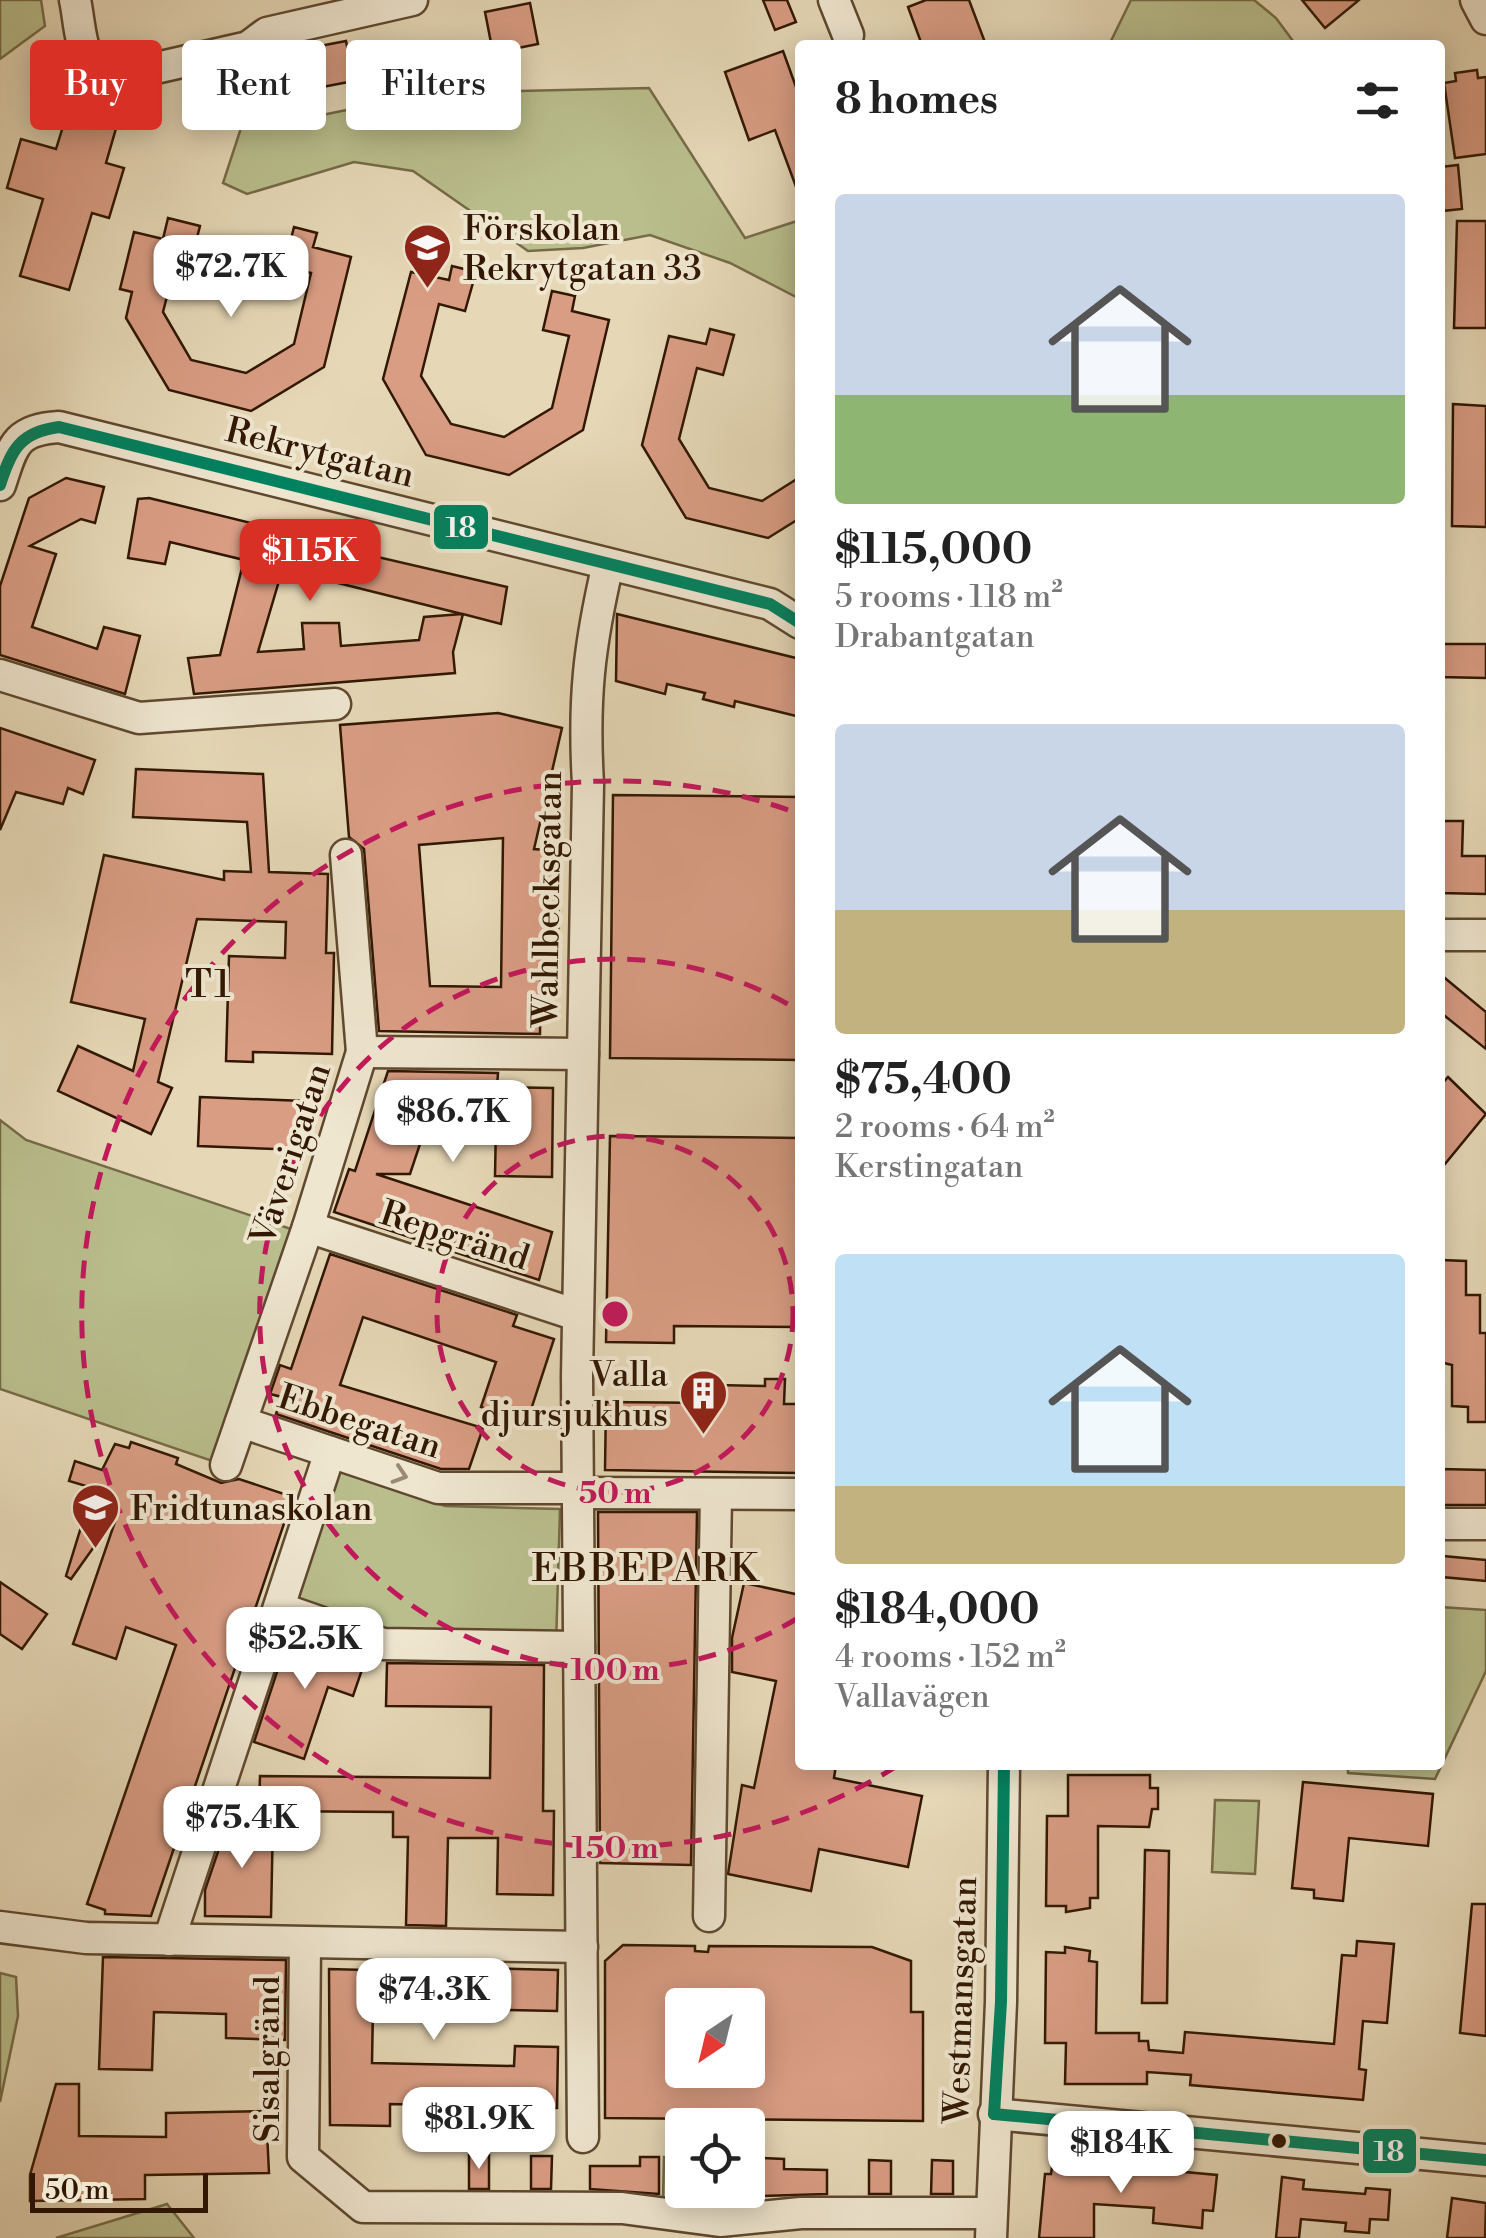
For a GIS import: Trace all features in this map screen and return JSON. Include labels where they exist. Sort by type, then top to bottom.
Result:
[{"type":"street","points":[[75,0],[88,62],[98,74],[112,78],[248,47],[268,33],[412,0]]},
{"type":"street","points":[[834,0],[848,35]]},
{"type":"street","points":[[1476,0],[1486,19]]},
{"type":"street","name":"Rekrytgatan","points":[[0,485],[14,444],[33,429],[59,427],[608,564],[785,600]]},
{"type":"street","name":"Wahlbecksgatan","points":[[583,2137],[577,1490],[588,784],[584,705],[594,618],[608,564]]},
{"type":"street","points":[[0,674],[139,718],[335,704]]},
{"type":"street","name":"Väverigatan","points":[[226,1465],[308,1227],[362,1052],[346,855]]},
{"type":"street","points":[[1445,934],[1486,935]]},
{"type":"street","points":[[362,1052],[583,1054]]},
{"type":"street","name":"Repgränd","points":[[308,1227],[578,1315]]},
{"type":"street","name":"Ebbegatan","points":[[241,1422],[438,1488],[795,1494]]},
{"type":"street","points":[[169,1940],[330,1452]]},
{"type":"street","points":[[709,1916],[716,1494]]},
{"type":"street","points":[[1445,1524],[1486,1524]]},
{"type":"street","points":[[279,1608],[383,1644],[578,1647]]},
{"type":"street","name":"Westmansgatan","points":[[990,2226],[1002,2002],[1004,1770]]},
{"type":"street","points":[[0,1927],[61,1937],[582,1947]]},
{"type":"street","name":"Sisalgränd","points":[[305,1943],[303,2157],[363,2207],[622,2208],[720,2222],[801,2213],[990,2226]]},
{"type":"street","points":[[994,2114],[1486,2160]]},
{"type":"green space","points":[[0,0],[41,0],[45,26],[0,59]]},
{"type":"green space","points":[[1131,0],[1254,0],[1276,18],[1292,40],[1111,40]]},
{"type":"green space","points":[[649,88],[745,238],[795,222],[795,296],[730,263],[650,235],[583,248],[528,251],[413,171],[354,162],[247,194],[223,183],[240,130],[326,130],[326,114],[346,110],[346,130],[521,130],[521,91]]},
{"type":"green space","points":[[0,1120],[26,1140],[297,1231],[221,1464],[0,1389]]},
{"type":"green space","points":[[334,1467],[445,1506],[560,1509],[556,1645],[383,1644],[287,1610]]},
{"type":"green space","points":[[1445,1607],[1486,1610],[1486,1671],[1445,1758]]},
{"type":"green space","points":[[1348,1770],[1439,1770],[1435,1779]]},
{"type":"green space","points":[[1215,1800],[1259,1801],[1255,1874],[1212,1872]]},
{"type":"green space","points":[[0,1973],[16,1977],[18,2016],[0,2102]]},
{"type":"green space","points":[[664,2157],[665,2157],[665,2200]]},
{"type":"green space","points":[[167,2204],[194,2238],[56,2238]]},
{"type":"building","points":[[763,0],[787,0],[796,22],[775,30]]},
{"type":"building","points":[[926,0],[969,0],[984,40],[920,40],[908,7]]},
{"type":"building","points":[[1302,0],[1359,0],[1325,28]]},
{"type":"building","points":[[530,3],[538,44],[521,47],[521,40],[490,40],[485,12]]},
{"type":"building","points":[[346,41],[346,83],[326,86],[326,45]]},
{"type":"building","points":[[783,51],[795,84],[795,184],[775,130],[749,140],[725,72]]},
{"type":"building","points":[[1477,70],[1478,78],[1486,77],[1486,154],[1455,158],[1445,83],[1456,81],[1455,73]]},
{"type":"building","points":[[62,130],[116,130],[106,163],[124,168],[109,218],[92,213],[69,290],[20,276],[43,199],[7,188],[21,139],[56,149]]},
{"type":"building","points":[[1458,165],[1462,209],[1445,211],[1445,166]]},
{"type":"building","points":[[168,218],[200,226],[192,257],[178,253],[163,312],[191,360],[246,373],[294,344],[311,273],[284,267],[294,227],[317,233],[313,247],[351,257],[324,367],[251,411],[169,390],[126,318],[132,292],[120,289],[134,232],[163,239]]},
{"type":"building","points":[[1457,221],[1486,221],[1486,328],[1454,328]]},
{"type":"building","points":[[452,266],[476,272],[465,311],[439,304],[421,376],[451,424],[504,437],[552,408],[569,336],[543,330],[552,291],[575,296],[572,311],[609,320],[583,430],[509,475],[426,455],[383,379],[411,272],[449,280]]},
{"type":"building","points":[[710,329],[734,335],[723,375],[697,368],[679,439],[709,488],[762,501],[795,480],[795,521],[768,538],[686,518],[642,445],[669,336],[706,344]]},
{"type":"building","points":[[1453,404],[1486,406],[1486,527],[1452,526]]},
{"type":"building","points":[[66,478],[104,487],[95,523],[81,519],[30,546],[56,554],[32,627],[97,649],[104,627],[140,636],[125,694],[0,655],[0,586],[29,498]]},
{"type":"building","points":[[149,498],[288,532],[292,537],[258,652],[304,649],[302,623],[339,623],[341,646],[419,640],[424,617],[462,614],[298,573],[296,538],[507,587],[501,624],[463,614],[453,652],[455,673],[194,694],[188,658],[220,655],[244,560],[170,542],[165,564],[128,558],[138,499]]},
{"type":"building","points":[[617,614],[795,658],[795,716],[735,701],[734,707],[703,699],[705,693],[667,684],[665,694],[616,681]]},
{"type":"building","points":[[1445,644],[1486,644],[1486,678],[1445,677]]},
{"type":"building","points":[[498,713],[562,728],[534,849],[559,851],[558,958],[541,958],[540,1034],[379,1031],[364,849],[349,837],[340,725]],"holes":[[[503,838],[501,987],[430,986],[419,845]]]},
{"type":"building","points":[[0,728],[95,760],[83,794],[68,788],[63,804],[16,792],[0,830]]},
{"type":"building","points":[[136,769],[263,774],[269,872],[328,874],[326,953],[334,953],[332,1054],[253,1052],[253,1062],[226,1061],[229,956],[285,958],[286,922],[197,919],[158,1082],[172,1088],[151,1134],[58,1091],[78,1046],[133,1071],[145,1019],[71,1002],[104,855],[224,880],[224,871],[251,872],[247,822],[133,817]]},
{"type":"building","points":[[613,795],[795,797],[795,1060],[610,1058]]},
{"type":"building","points":[[1445,821],[1463,821],[1462,856],[1486,856],[1486,894],[1445,893]]},
{"type":"building","points":[[1445,978],[1486,1012],[1486,1049],[1445,1016]]},
{"type":"building","points":[[388,1071],[498,1073],[497,1087],[553,1088],[552,1177],[495,1176],[496,1124],[427,1123],[410,1174],[376,1174],[552,1232],[539,1280],[334,1212],[349,1169],[355,1171]]},
{"type":"building","points":[[1448,1077],[1486,1114],[1445,1164]]},
{"type":"building","points":[[200,1097],[304,1101],[302,1150],[198,1146]]},
{"type":"building","points":[[610,1136],[795,1138],[795,1327],[674,1326],[674,1343],[606,1342]]},
{"type":"building","points":[[330,1254],[517,1315],[513,1326],[554,1339],[527,1422],[481,1407],[496,1362],[363,1317],[340,1385],[483,1428],[469,1469],[441,1469],[276,1414],[282,1397],[270,1394],[280,1365],[291,1369]]},
{"type":"building","points":[[1445,1260],[1466,1261],[1466,1295],[1480,1295],[1480,1333],[1486,1333],[1486,1422],[1468,1422],[1468,1407],[1452,1406],[1452,1365],[1445,1363]]},
{"type":"building","name":"Valla djursjukhus","points":[[765,1379],[785,1379],[784,1404],[795,1404],[795,1473],[605,1470],[606,1402],[715,1403],[716,1385],[765,1386]]},
{"type":"building","points":[[131,1442],[178,1458],[176,1464],[221,1483],[239,1479],[293,1497],[151,1916],[105,1914],[105,1910],[87,1904],[176,1645],[126,1627],[116,1659],[73,1644],[118,1513],[71,1579],[66,1576],[93,1488],[69,1481],[75,1461],[102,1470],[115,1444],[129,1448]]},
{"type":"building","points":[[1445,1469],[1486,1470],[1486,1505],[1445,1505]]},
{"type":"building","points":[[598,1512],[697,1512],[691,1865],[600,1863]]},
{"type":"building","points":[[1445,1556],[1486,1560],[1486,1581],[1445,1577]]},
{"type":"building","points":[[0,1582],[47,1614],[22,1649],[0,1634]]},
{"type":"building","points":[[744,1583],[795,1594],[795,1770],[835,1770],[834,1778],[922,1796],[908,1867],[819,1849],[811,1891],[728,1874],[742,1785],[754,1788],[776,1681],[732,1672],[732,1638]]},
{"type":"building","points":[[290,1632],[366,1658],[353,1696],[328,1687],[304,1759],[254,1742]]},
{"type":"building","points":[[387,1663],[544,1665],[543,1811],[554,1811],[553,1895],[497,1894],[498,1838],[448,1838],[446,1926],[406,1925],[408,1837],[393,1837],[393,1812],[259,1811],[260,1776],[490,1778],[491,1707],[386,1706]]},
{"type":"building","points":[[1068,1775],[1150,1775],[1150,1788],[1158,1788],[1158,1809],[1152,1809],[1149,1827],[1098,1826],[1098,1898],[1090,1898],[1090,1908],[1066,1912],[1066,1906],[1046,1906],[1047,1816],[1068,1816]]},
{"type":"building","points":[[1303,1782],[1433,1794],[1428,1846],[1349,1838],[1343,1901],[1314,1898],[1314,1890],[1292,1888]]},
{"type":"building","points":[[229,1819],[273,1820],[271,1917],[205,1916],[205,1890]]},
{"type":"building","points":[[1145,1850],[1169,1851],[1167,2003],[1142,2003]]},
{"type":"building","points":[[1472,1904],[1486,1904],[1486,2036],[1460,2033]]},
{"type":"building","points":[[1357,1941],[1394,1944],[1387,2023],[1363,2021],[1359,2069],[1366,2070],[1363,2100],[1190,2085],[1191,2075],[1147,2072],[1147,2084],[1065,2084],[1066,2043],[1045,2043],[1046,1952],[1065,1953],[1065,1947],[1090,1951],[1089,1961],[1097,1962],[1096,2033],[1139,2033],[1139,2041],[1148,2041],[1149,2050],[1183,2053],[1185,2032],[1334,2044],[1342,1955],[1356,1956]]},
{"type":"building","points":[[623,1945],[695,1946],[695,1951],[708,1952],[709,1946],[872,1947],[911,1961],[911,2012],[923,2012],[923,2121],[765,2120],[765,2108],[665,2108],[665,2119],[605,2118],[605,1961]]},
{"type":"building","points":[[103,1957],[286,1960],[285,2040],[226,2038],[226,2014],[154,2012],[152,2070],[99,2069]]},
{"type":"building","points":[[444,1967],[558,1970],[557,2011],[373,2007],[372,2063],[514,2066],[515,2046],[558,2047],[557,2108],[390,2104],[390,2126],[330,2125],[329,1969],[444,1972]]},
{"type":"building","points":[[56,2084],[79,2084],[79,2136],[166,2137],[166,2113],[266,2111],[269,2173],[145,2175],[145,2199],[30,2201],[30,2175]]},
{"type":"building","points":[[469,2155],[489,2155],[489,2189],[469,2189]]},
{"type":"building","points":[[531,2156],[552,2156],[551,2189],[531,2189]]},
{"type":"building","points":[[640,2157],[659,2157],[659,2194],[590,2189],[590,2166],[640,2166]]},
{"type":"building","points":[[765,2158],[784,2159],[784,2169],[827,2170],[827,2194],[765,2196]]},
{"type":"building","points":[[869,2160],[891,2161],[891,2194],[869,2194]]},
{"type":"building","points":[[932,2160],[953,2161],[953,2194],[931,2194]]},
{"type":"building","points":[[1053,2160],[1217,2175],[1213,2211],[1203,2210],[1202,2228],[1153,2223],[1154,2208],[1094,2204],[1094,2238],[1039,2238],[1045,2174],[1051,2174]]},
{"type":"building","points":[[1282,2177],[1304,2180],[1303,2189],[1365,2194],[1366,2188],[1390,2190],[1388,2220],[1370,2219],[1369,2233],[1345,2231],[1346,2223],[1301,2219],[1299,2238],[1276,2238]]},
{"type":"building","points":[[1452,2198],[1486,2203],[1485,2238],[1447,2238]]},
{"type":"transit line","name":"18","points":[[0,485],[8,462],[26,438],[59,427],[770,604],[795,620]]},
{"type":"transit line","name":"18","points":[[994,2114],[1001,2002],[1004,1770]]},
{"type":"transit line","name":"18","points":[[994,2114],[1486,2160]]},
{"type":"place","name":"Förskolan Rekrytgatan 33","points":[[428,290]]},
{"type":"place","name":"Valla djursjukhus","points":[[703,1436]]},
{"type":"place","name":"Fridtunaskolan","points":[[95,1550]]},
{"type":"district","name":"T1","points":[[209,984]]},
{"type":"district","name":"EBBEPARK","points":[[646,1568]]}]
